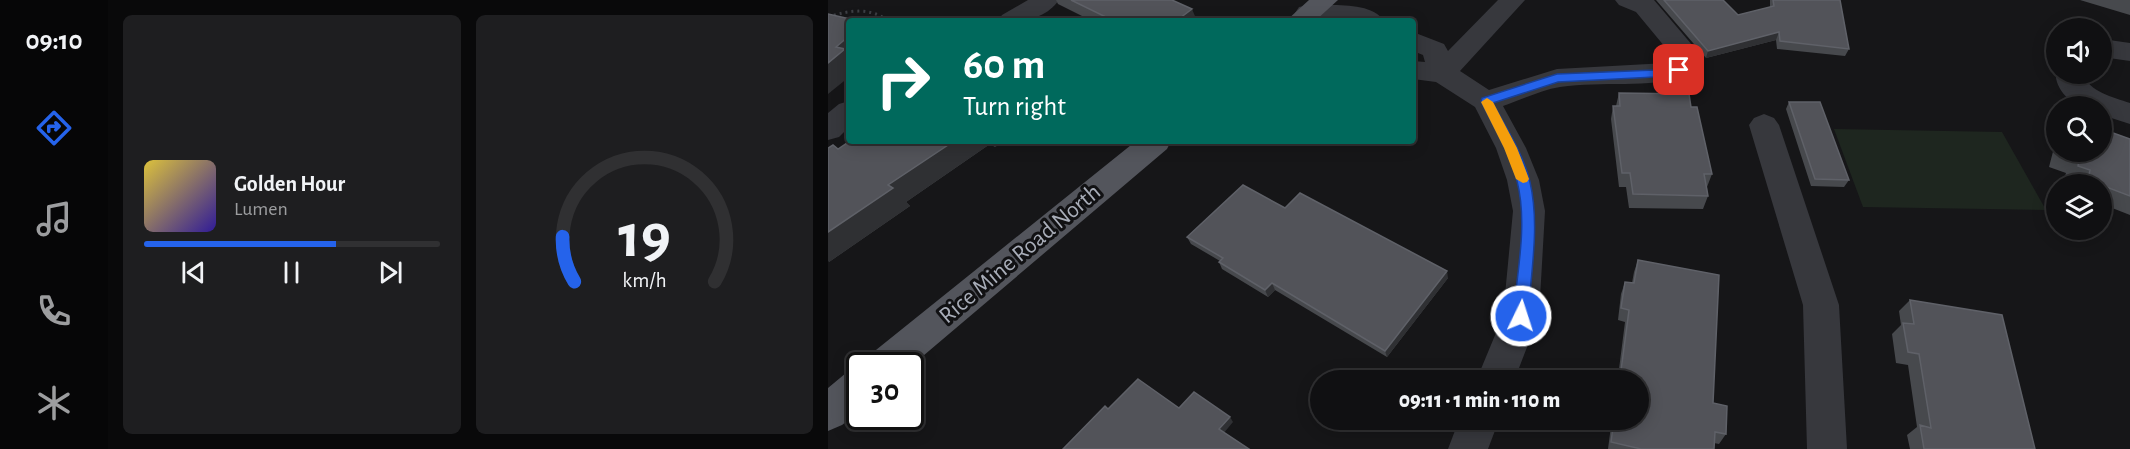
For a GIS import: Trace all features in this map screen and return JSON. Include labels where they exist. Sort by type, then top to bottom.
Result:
[{"type":"main road","name":"Rice Mine Road North","points":[[901,352],[1152,144]]},
{"type":"main road","points":[[828,412],[846,397]]},
{"type":"street","points":[[1016,18],[1046,0]]},
{"type":"street","points":[[1428,71],[1512,0]]},
{"type":"street","points":[[1486,101],[1557,78],[1655,74],[1679,70],[1684,52],[1645,6],[1628,0]]},
{"type":"street","points":[[1312,14],[1365,18]]},
{"type":"street","points":[[1416,41],[1434,50],[1428,71]]},
{"type":"street","points":[[2112,49],[2130,52]]},
{"type":"street","points":[[1428,71],[1486,101],[1523,180],[1528,210],[1521,316],[1499,370]]},
{"type":"street","points":[[2072,84],[2095,102],[2130,114]]},
{"type":"street","points":[[828,129],[846,114]]},
{"type":"street","points":[[1764,124],[1821,305],[1827,449]]},
{"type":"street","points":[[1468,449],[1475,430]]},
{"type":"path","points":[[828,17],[862,9],[885,18]]},
{"type":"shaded area","points":[[1834,129],[2002,132],[2046,210],[1863,207]]},
{"type":"building","points":[[1071,0],[1172,0],[1192,9],[1180,18],[1108,18]]},
{"type":"building","points":[[1664,0],[1723,0],[1738,15],[1774,6],[1773,0],[1840,0],[1849,49],[1780,41],[1779,32],[1708,51]]},
{"type":"building","points":[[828,14],[846,18],[846,39],[836,47],[845,49],[828,63]]},
{"type":"building","points":[[1619,93],[1689,94],[1691,107],[1697,107],[1712,174],[1704,174],[1708,196],[1633,194],[1630,173],[1622,173],[1613,106],[1620,106]]},
{"type":"building","points":[[1789,102],[1820,102],[1849,180],[1815,179]]},
{"type":"building","points":[[2112,133],[2130,139],[2130,196],[2112,189],[2112,174],[2089,174],[2090,170],[2078,166],[2079,162],[2112,162]]},
{"type":"building","points":[[846,144],[950,144],[888,185],[893,188],[828,232],[828,148],[833,145],[838,149]]},
{"type":"building","points":[[1243,185],[1285,208],[1300,193],[1447,271],[1385,351],[1272,283],[1265,290],[1219,262],[1223,258],[1187,237]]},
{"type":"building","points":[[1638,260],[1719,275],[1713,403],[1727,406],[1726,434],[1715,432],[1714,449],[1641,449],[1611,442],[1613,430],[1649,430],[1649,370],[1621,370],[1629,310],[1621,308],[1625,282],[1634,283]]},
{"type":"building","points":[[1910,300],[2002,315],[2035,449],[1924,449],[1920,425],[1931,428],[1919,354],[1908,352],[1903,323],[1914,324]]},
{"type":"building","points":[[1138,379],[1179,408],[1194,392],[1230,417],[1219,429],[1249,449],[1063,449],[1105,406],[1108,409]]},
{"type":"slow traffic","points":[[1487,102],[1523,179]]},
{"type":"route","points":[[1521,316],[1528,210],[1523,180],[1486,101],[1557,78],[1655,74],[1679,70]]}]
